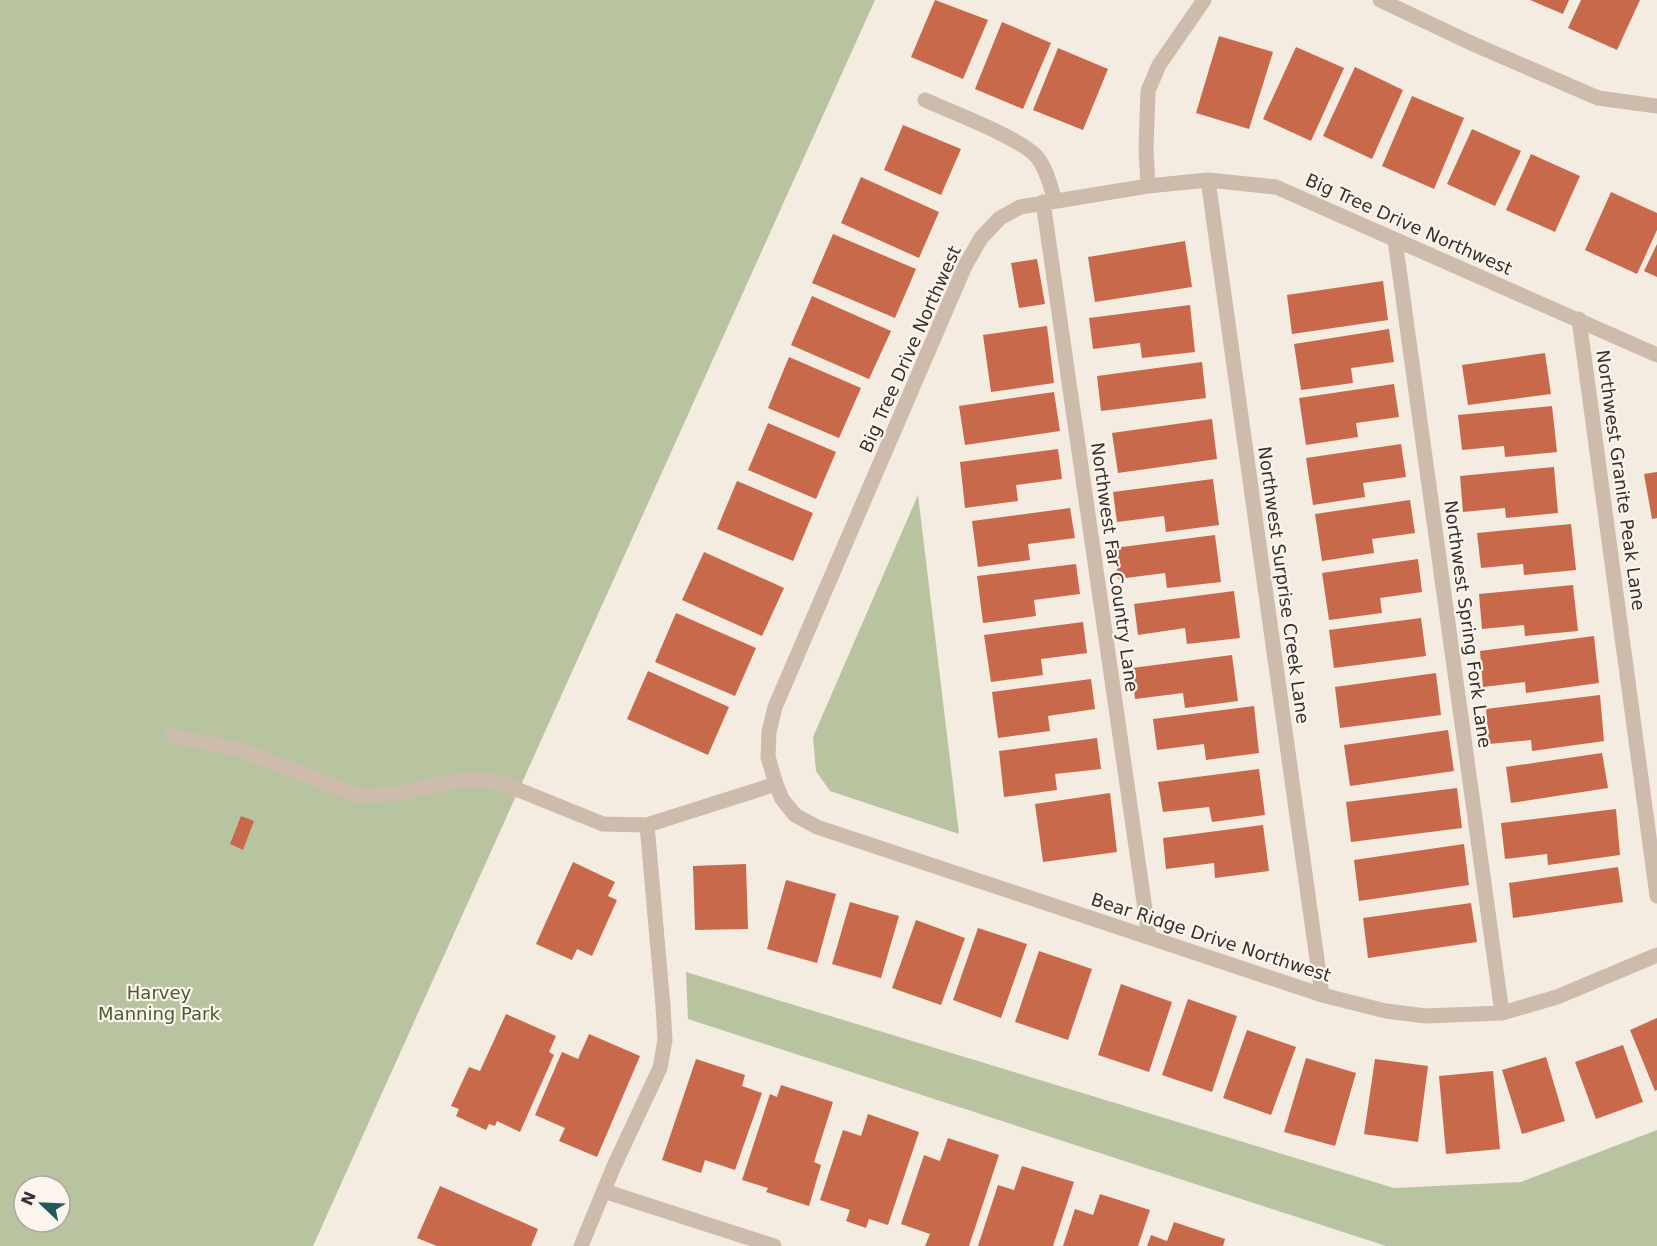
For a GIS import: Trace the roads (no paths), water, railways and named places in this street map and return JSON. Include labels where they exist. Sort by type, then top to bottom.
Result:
[{"type":"street","points":[[1148,186],[1146,149],[1148,91],[1159,65],[1204,0]]},
{"type":"street","points":[[1380,0],[1471,43],[1598,98],[1657,106]]},
{"type":"street","name":"Northwest Far Country Lane","points":[[925,100],[1022,144],[1037,157],[1047,173],[1149,937]]},
{"type":"street","name":"Big Tree Drive Northwest","points":[[776,784],[768,757],[769,732],[776,707],[965,266],[981,238],[1000,218],[1020,207],[1148,186],[1208,180],[1276,187],[1657,356]]},
{"type":"street","name":"Northwest Surprise Creek Lane","points":[[1208,180],[1322,995]]},
{"type":"street","name":"Northwest Spring Fork Lane","points":[[1395,240],[1502,1013]]},
{"type":"street","name":"Northwest Granite Peak Lane","points":[[1579,320],[1657,896]]},
{"type":"street","points":[[172,736],[241,750],[357,795],[401,794],[466,779],[499,782],[603,824],[647,825],[776,784]]},
{"type":"street","name":"Bear Ridge Drive Northwest","points":[[776,784],[782,799],[795,816],[817,827],[1322,995],[1386,1011],[1426,1016],[1502,1013],[1557,997],[1657,955]]},
{"type":"street","points":[[581,1246],[660,1068],[665,1040],[647,825]]},
{"type":"street","points":[[604,1191],[774,1246]]},
{"type":"park label","name":"Harvey Manning Park","points":[[159,1002]]}]
